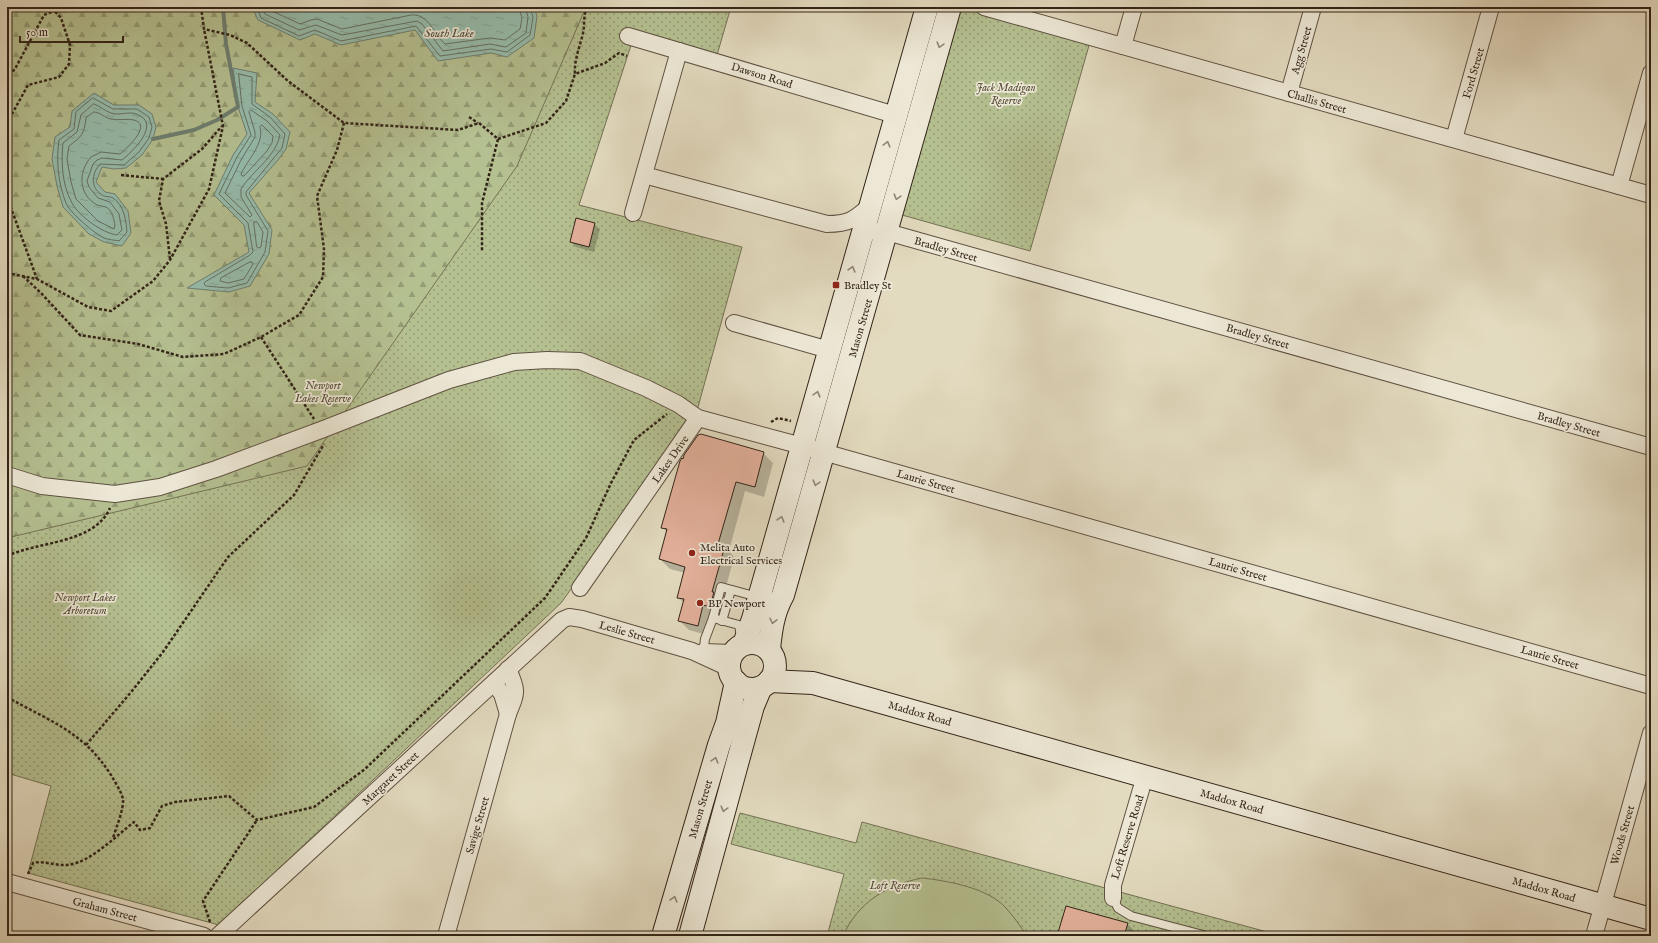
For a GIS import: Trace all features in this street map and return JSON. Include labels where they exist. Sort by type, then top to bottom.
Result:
[{"type":"street","name":"Mason Street","points":[[663,936],[719,745],[727,723],[737,658],[759,597],[926,7]]},
{"type":"street","name":"Mason Street","points":[[690,936],[753,706],[769,670],[772,623],[783,595],[825,453],[950,7]]},
{"type":"street","name":"Challis Street","points":[[984,7],[1651,195]]},
{"type":"street","points":[[1123,46],[1134,7]]},
{"type":"street","name":"Agg Street","points":[[1289,93],[1313,7]]},
{"type":"street","name":"Ford Street","points":[[1454,139],[1491,7]]},
{"type":"street","name":"Dawson Road","points":[[628,36],[895,116]]},
{"type":"street","points":[[633,213],[679,51]]},
{"type":"street","points":[[1619,186],[1651,72]]},
{"type":"street","points":[[644,174],[826,224],[841,224],[856,218],[871,205]]},
{"type":"street","name":"Bradley Street","points":[[863,231],[887,232],[1651,448]]},
{"type":"street","points":[[734,323],[829,350]]},
{"type":"street","points":[[7,475],[42,486],[115,494],[160,487],[216,469],[472,372],[514,362],[546,360],[580,361],[646,388],[678,404],[698,418],[802,446]]},
{"type":"street","name":"Lakes Drive","points":[[580,588],[698,418]]},
{"type":"street","name":"Laurie Street","points":[[802,446],[1651,686]]},
{"type":"street","name":"Leslie Street","points":[[562,620],[569,617],[582,619],[700,653],[737,658]]},
{"type":"street","name":"Margaret Street","points":[[211,932],[494,683],[562,620]]},
{"type":"street","points":[[757,643],[769,670],[748,688],[737,658],[757,643]]},
{"type":"street","name":"Savige Street","points":[[446,936],[508,714],[516,695],[515,686],[508,669]]},
{"type":"street","name":"Maddox Road","points":[[769,670],[1651,919]]},
{"type":"street","points":[[494,683],[502,694],[508,714]]},
{"type":"street","name":"Woods Street","points":[[1594,936],[1651,733]]},
{"type":"street","name":"Loft Reserve Road","points":[[1112,898],[1113,885],[1145,776]]},
{"type":"street","name":"Graham Street","points":[[7,882],[211,932]]},
{"type":"lane","points":[[700,653],[713,618],[721,587],[759,597]]},
{"type":"lane","points":[[722,621],[731,590]]},
{"type":"lane","points":[[713,618],[739,625],[737,658]]},
{"type":"lane","points":[[1112,898],[1118,908],[1131,916],[1207,936]]},
{"type":"path","points":[[7,123],[28,84],[60,77],[69,64],[70,45],[61,18],[51,7]]},
{"type":"path","points":[[7,80],[16,67],[44,14],[54,11],[67,11],[70,7]]},
{"type":"path","points":[[7,273],[38,279],[88,307],[111,311],[153,281],[170,260],[209,189],[223,126],[201,7]]},
{"type":"path","points":[[498,139],[546,123],[566,101],[575,74],[574,62],[583,31],[584,13],[587,7]]},
{"type":"path","points":[[204,29],[230,35],[247,43],[288,81],[344,123],[458,130],[479,123]]},
{"type":"path","points":[[575,74],[605,63],[619,53],[627,56]]},
{"type":"path","points":[[469,117],[479,123],[498,139]]},
{"type":"path","points":[[23,276],[80,335],[138,344],[183,357],[224,354],[261,337],[299,315],[324,277],[324,249],[317,196],[337,150],[344,123]]},
{"type":"path","points":[[170,260],[166,224],[159,201],[163,179],[202,149],[223,126]]},
{"type":"path","points":[[482,251],[482,203],[498,139]]},
{"type":"path","points":[[120,175],[163,179]]},
{"type":"path","points":[[7,197],[38,279]]},
{"type":"path","points":[[261,337],[321,430]]},
{"type":"path","points":[[211,932],[203,901],[257,820],[314,807],[365,769],[545,598],[586,538],[634,440],[678,404]]},
{"type":"path","points":[[86,745],[163,652],[228,557],[294,495],[337,423]]},
{"type":"path","points":[[7,556],[29,548],[74,538],[95,527],[107,514],[115,494]]},
{"type":"path","points":[[7,697],[61,725],[100,758],[116,784],[123,800],[113,838]]},
{"type":"path","points":[[23,886],[33,862],[39,861],[57,866],[69,865],[84,860],[134,822],[140,830],[150,828],[162,806],[175,802],[229,796],[257,820]]},
{"type":"green space","name":"Newport Lakes Reserve","points":[[7,7],[731,7],[717,55],[635,33],[579,205],[742,247],[695,418],[561,603],[219,925],[28,873],[51,786],[7,773]]},
{"type":"green space","points":[[7,7],[586,7],[517,166],[307,466],[7,538]]},
{"type":"green space","name":"Jack Madigan Reserve","points":[[960,7],[974,7],[1090,42],[1030,251],[902,215]]},
{"type":"green space","name":"Loft Reserve","points":[[740,813],[856,843],[862,822],[1282,936],[827,936],[844,874],[731,844]]},
{"type":"green space","points":[[922,878],[956,884],[989,895],[1006,908],[1027,936],[843,936],[849,924],[857,914],[875,897],[897,885]]},
{"type":"water","name":"South Lake","points":[[252,7],[534,7],[537,16],[534,38],[507,57],[491,53],[438,61],[415,30],[341,45],[315,34],[300,40],[258,20]]},
{"type":"water","points":[[233,68],[257,73],[255,102],[273,114],[290,132],[286,149],[249,193],[272,230],[269,254],[250,286],[229,292],[187,288],[249,252],[244,225],[214,195],[233,155],[247,134],[238,107]]},
{"type":"water","points":[[94,93],[114,105],[139,105],[152,114],[156,127],[153,139],[142,155],[126,168],[114,169],[102,167],[96,182],[105,192],[115,194],[128,211],[131,233],[122,246],[104,242],[89,234],[63,207],[52,159],[55,137],[70,127],[72,111]]},
{"type":"building","points":[[576,218],[595,223],[589,247],[570,242]]},
{"type":"building","points":[[701,434],[764,452],[755,487],[736,482],[718,544],[725,546],[712,592],[714,592],[710,607],[703,605],[698,626],[678,621],[684,599],[677,598],[685,567],[659,559],[667,529],[661,528],[680,461],[682,458],[683,459],[684,455],[698,435]]},
{"type":"building","points":[[1066,906],[1128,923],[1124,936],[1057,936]]},
{"type":"waterway","points":[[153,139],[194,130],[217,120],[238,107],[226,44],[223,7]]},
{"type":"place","name":"Bradley St","points":[[836,285]]},
{"type":"place","name":"Melita Auto Electrical Services","points":[[692,553]]},
{"type":"place","name":"BP Newport","points":[[700,603]]},
{"type":"park label","name":"Newport Lakes Arboretum","points":[[85,603]]}]
